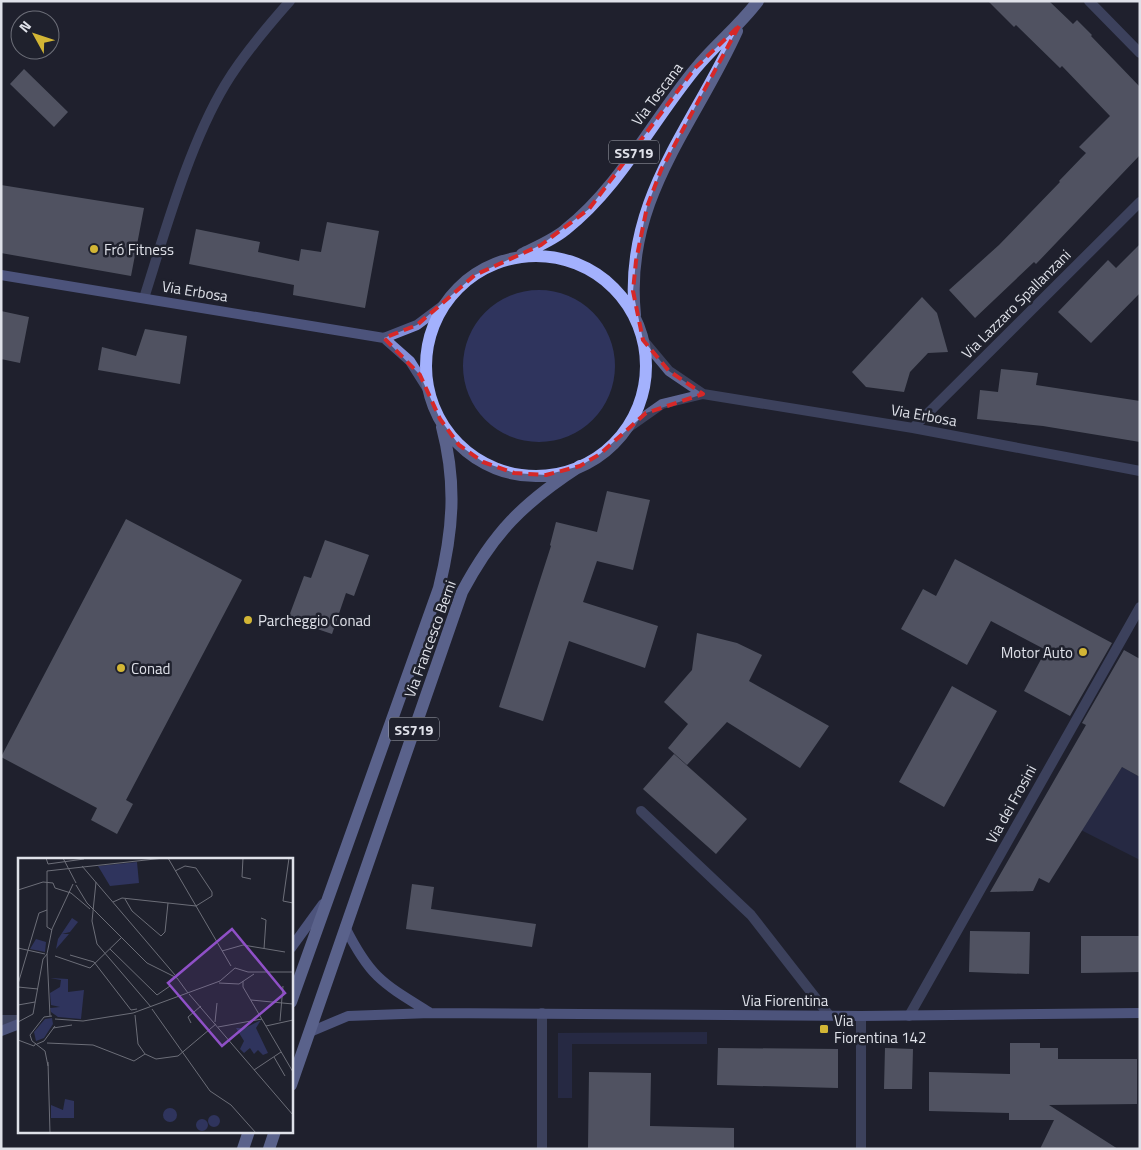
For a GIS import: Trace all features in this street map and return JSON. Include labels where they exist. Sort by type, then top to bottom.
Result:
[{"type":"main road","name":"Via Toscana","points":[[513,258],[564,231],[589,209],[608,187],[695,68],[739,26],[758,1]]},
{"type":"main road","name":"Via Toscana","points":[[636,320],[633,292],[636,261],[647,207],[661,170],[716,74],[739,26]]},
{"type":"main road","name":"SS719","points":[[554,257],[583,266],[612,286],[625,301],[636,320],[643,340],[646,362],[643,391],[637,409],[625,430],[600,454],[580,466],[546,475],[523,475],[506,472],[483,462],[467,451],[452,437],[440,419],[429,390],[426,370],[429,341],[445,304],[459,288],[475,275],[493,265],[513,258],[554,257]]},
{"type":"main road","name":"Via Francesco Berni","points":[[292,999],[439,588],[447,553],[453,505],[452,476],[440,419]]},
{"type":"main road","name":"Via Francesco Berni","points":[[310,1032],[462,592],[477,564],[509,521],[546,489],[580,466]]},
{"type":"main road","name":"SS719","points":[[292,1082],[310,1032]]},
{"type":"main road","points":[[243,1149],[249,1132]]},
{"type":"main road","points":[[269,1149],[275,1132]]},
{"type":"street","points":[[144,298],[194,151],[220,94],[244,56],[290,1]]},
{"type":"street","points":[[1089,1],[1140,53]]},
{"type":"street","name":"Via Lazzaro Spallanzani","points":[[914,428],[1140,202]]},
{"type":"street","name":"Via Erbosa","points":[[1,275],[384,338]]},
{"type":"street","points":[[429,390],[410,361],[384,338],[417,325],[445,304]]},
{"type":"street","name":"Via Erbosa","points":[[643,340],[670,371],[703,394]]},
{"type":"street","name":"Via Erbosa","points":[[625,430],[662,404],[703,394],[914,428],[1140,471]]},
{"type":"street","name":"Via dei Frosini","points":[[908,1016],[1140,607]]},
{"type":"street","points":[[640,811],[751,915],[829,1015]]},
{"type":"street","points":[[292,947],[328,898]]},
{"type":"street","points":[[345,927],[361,959],[379,980],[430,1012]]},
{"type":"street","name":"Via Fiorentina","points":[[310,1032],[348,1016],[430,1012],[860,1016],[1140,1013]]},
{"type":"street","points":[[542,1013],[542,1149]]},
{"type":"street","points":[[860,1016],[861,1149]]},
{"type":"street","points":[[1,1020],[18,1020]]},
{"type":"street","points":[[1,1031],[18,1024]]},
{"type":"highlighted area","points":[[739,26],[661,170],[647,207],[636,261],[633,291],[643,340],[669,371],[703,394],[646,413],[600,454],[580,466],[546,475],[514,473],[483,462],[459,445],[440,419],[420,375],[384,338],[417,325],[475,275],[541,245],[589,209],[695,68]]},
{"type":"shaded area","points":[[539,290],[554,291],[568,296],[593,312],[609,337],[614,351],[614,381],[609,395],[593,420],[568,436],[554,441],[539,442],[524,441],[510,436],[485,420],[469,395],[464,381],[463,366],[464,351],[469,337],[485,312],[510,296],[524,291]]},
{"type":"shaded area","points":[[1122,767],[1140,777],[1140,860],[1081,830]]},
{"type":"shaded area","points":[[707,1032],[707,1044],[572,1044],[572,1098],[558,1098],[558,1033]]},
{"type":"building","points":[[988,1],[1049,1],[1073,24],[1077,20],[1092,35],[1140,87],[1140,155],[1036,264],[1034,262],[975,318],[949,290],[999,245],[1060,182],[1086,153],[1079,147],[1110,116],[1062,66],[1060,68],[1016,25],[1014,27]]},
{"type":"building","points":[[24,69],[68,112],[54,127],[10,84]]},
{"type":"building","points":[[1,185],[144,208],[131,276],[1,253]]},
{"type":"building","points":[[327,222],[379,231],[365,308],[293,295],[294,285],[189,264],[196,229],[260,242],[258,252],[299,261],[301,249],[321,252]]},
{"type":"building","points":[[1140,244],[1140,293],[1091,343],[1058,312],[1108,260],[1116,268]]},
{"type":"building","points":[[922,297],[937,313],[948,352],[928,353],[910,372],[904,392],[866,387],[852,372]]},
{"type":"building","points":[[1,311],[29,317],[20,363],[1,359]]},
{"type":"building","points":[[145,329],[187,336],[180,384],[98,370],[102,347],[136,356]]},
{"type":"building","points":[[1001,369],[1038,373],[1036,385],[1140,401],[1140,442],[1043,426],[977,419],[980,390],[998,392]]},
{"type":"building","points":[[607,491],[650,500],[633,570],[597,561],[583,602],[658,626],[645,668],[569,641],[543,721],[499,707],[551,546],[556,522],[597,532]]},
{"type":"building","name":"Conad","points":[[126,519],[242,580],[126,800],[133,804],[117,834],[91,820],[97,808],[1,757]]},
{"type":"building","points":[[325,540],[369,555],[354,596],[346,593],[332,634],[288,619],[304,576],[311,578]]},
{"type":"building","points":[[955,559],[1112,643],[1070,716],[1024,691],[1046,650],[991,621],[967,665],[901,629],[923,589],[936,596]]},
{"type":"building","points":[[697,633],[737,643],[762,655],[749,681],[829,726],[800,768],[727,722],[687,765],[668,748],[688,724],[664,702],[692,670]]},
{"type":"building","points":[[1124,650],[1140,659],[1140,777],[1122,767],[1049,883],[1039,878],[1033,891],[990,892],[1086,725],[1082,723]]},
{"type":"building","points":[[952,686],[997,711],[944,807],[899,782]]},
{"type":"building","points":[[674,754],[747,819],[716,854],[643,789]]},
{"type":"building","points":[[412,884],[434,887],[431,909],[536,924],[532,947],[406,929]]},
{"type":"building","points":[[970,931],[1030,932],[1029,974],[969,972]]},
{"type":"building","points":[[1081,936],[1140,936],[1140,972],[1081,973]]},
{"type":"building","points":[[1010,1043],[1040,1043],[1040,1048],[1058,1048],[1058,1059],[1137,1059],[1137,1104],[1049,1105],[1118,1149],[1040,1149],[1054,1120],[1009,1120],[1009,1113],[929,1111],[929,1072],[1010,1074]]},
{"type":"building","points":[[718,1048],[838,1049],[838,1088],[717,1085]]},
{"type":"building","points":[[885,1048],[913,1049],[912,1089],[884,1089]]},
{"type":"building","points":[[589,1072],[651,1073],[650,1126],[734,1128],[734,1149],[588,1149]]},
{"type":"place","name":"Fró Fitness","points":[[94,249]]},
{"type":"place","name":"Parcheggio Conad","points":[[248,620]]},
{"type":"place","name":"Motor Auto","points":[[1083,652]]},
{"type":"place","name":"Conad","points":[[121,668]]},
{"type":"place","name":"Via Fiorentina 142","points":[[824,1029]]}]
